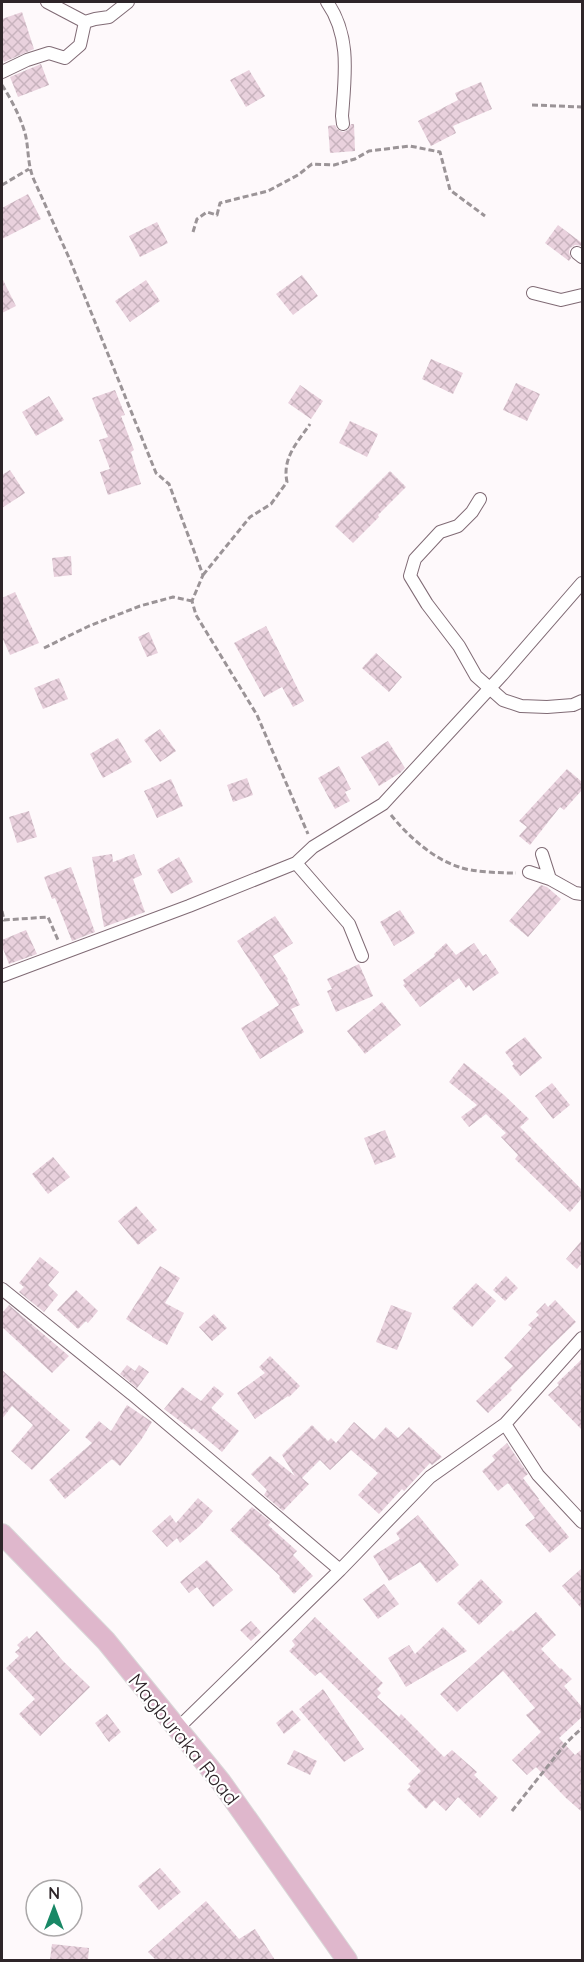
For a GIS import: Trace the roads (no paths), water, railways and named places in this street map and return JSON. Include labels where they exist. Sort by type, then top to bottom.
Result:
[{"type":"main road","name":"Magburaka Road","points":[[2,1534],[106,1641],[221,1782],[347,1960]]},
{"type":"street","points":[[47,2],[85,22],[109,17],[128,2]]},
{"type":"street","points":[[327,2],[336,15],[346,62],[343,124]]},
{"type":"street","points":[[2,72],[49,53],[65,58],[80,45],[85,22]]},
{"type":"street","points":[[533,293],[561,300],[582,296]]},
{"type":"street","points":[[480,499],[472,512],[458,526],[440,532],[416,559],[410,576],[432,612],[459,646],[476,676],[503,700],[521,706],[573,705],[582,701]]},
{"type":"street","points":[[2,976],[296,863],[314,847],[383,804],[489,689],[582,583]]},
{"type":"street","points":[[542,854],[550,879]]},
{"type":"street","points":[[296,863],[349,924],[362,956]]},
{"type":"street","points":[[529,872],[582,894]]},
{"type":"street","points":[[2,1289],[132,1394],[340,1570]]},
{"type":"street","points":[[177,1729],[340,1570],[430,1477],[505,1424],[582,1338]]},
{"type":"street","points":[[505,1424],[538,1475],[582,1522]]}]
